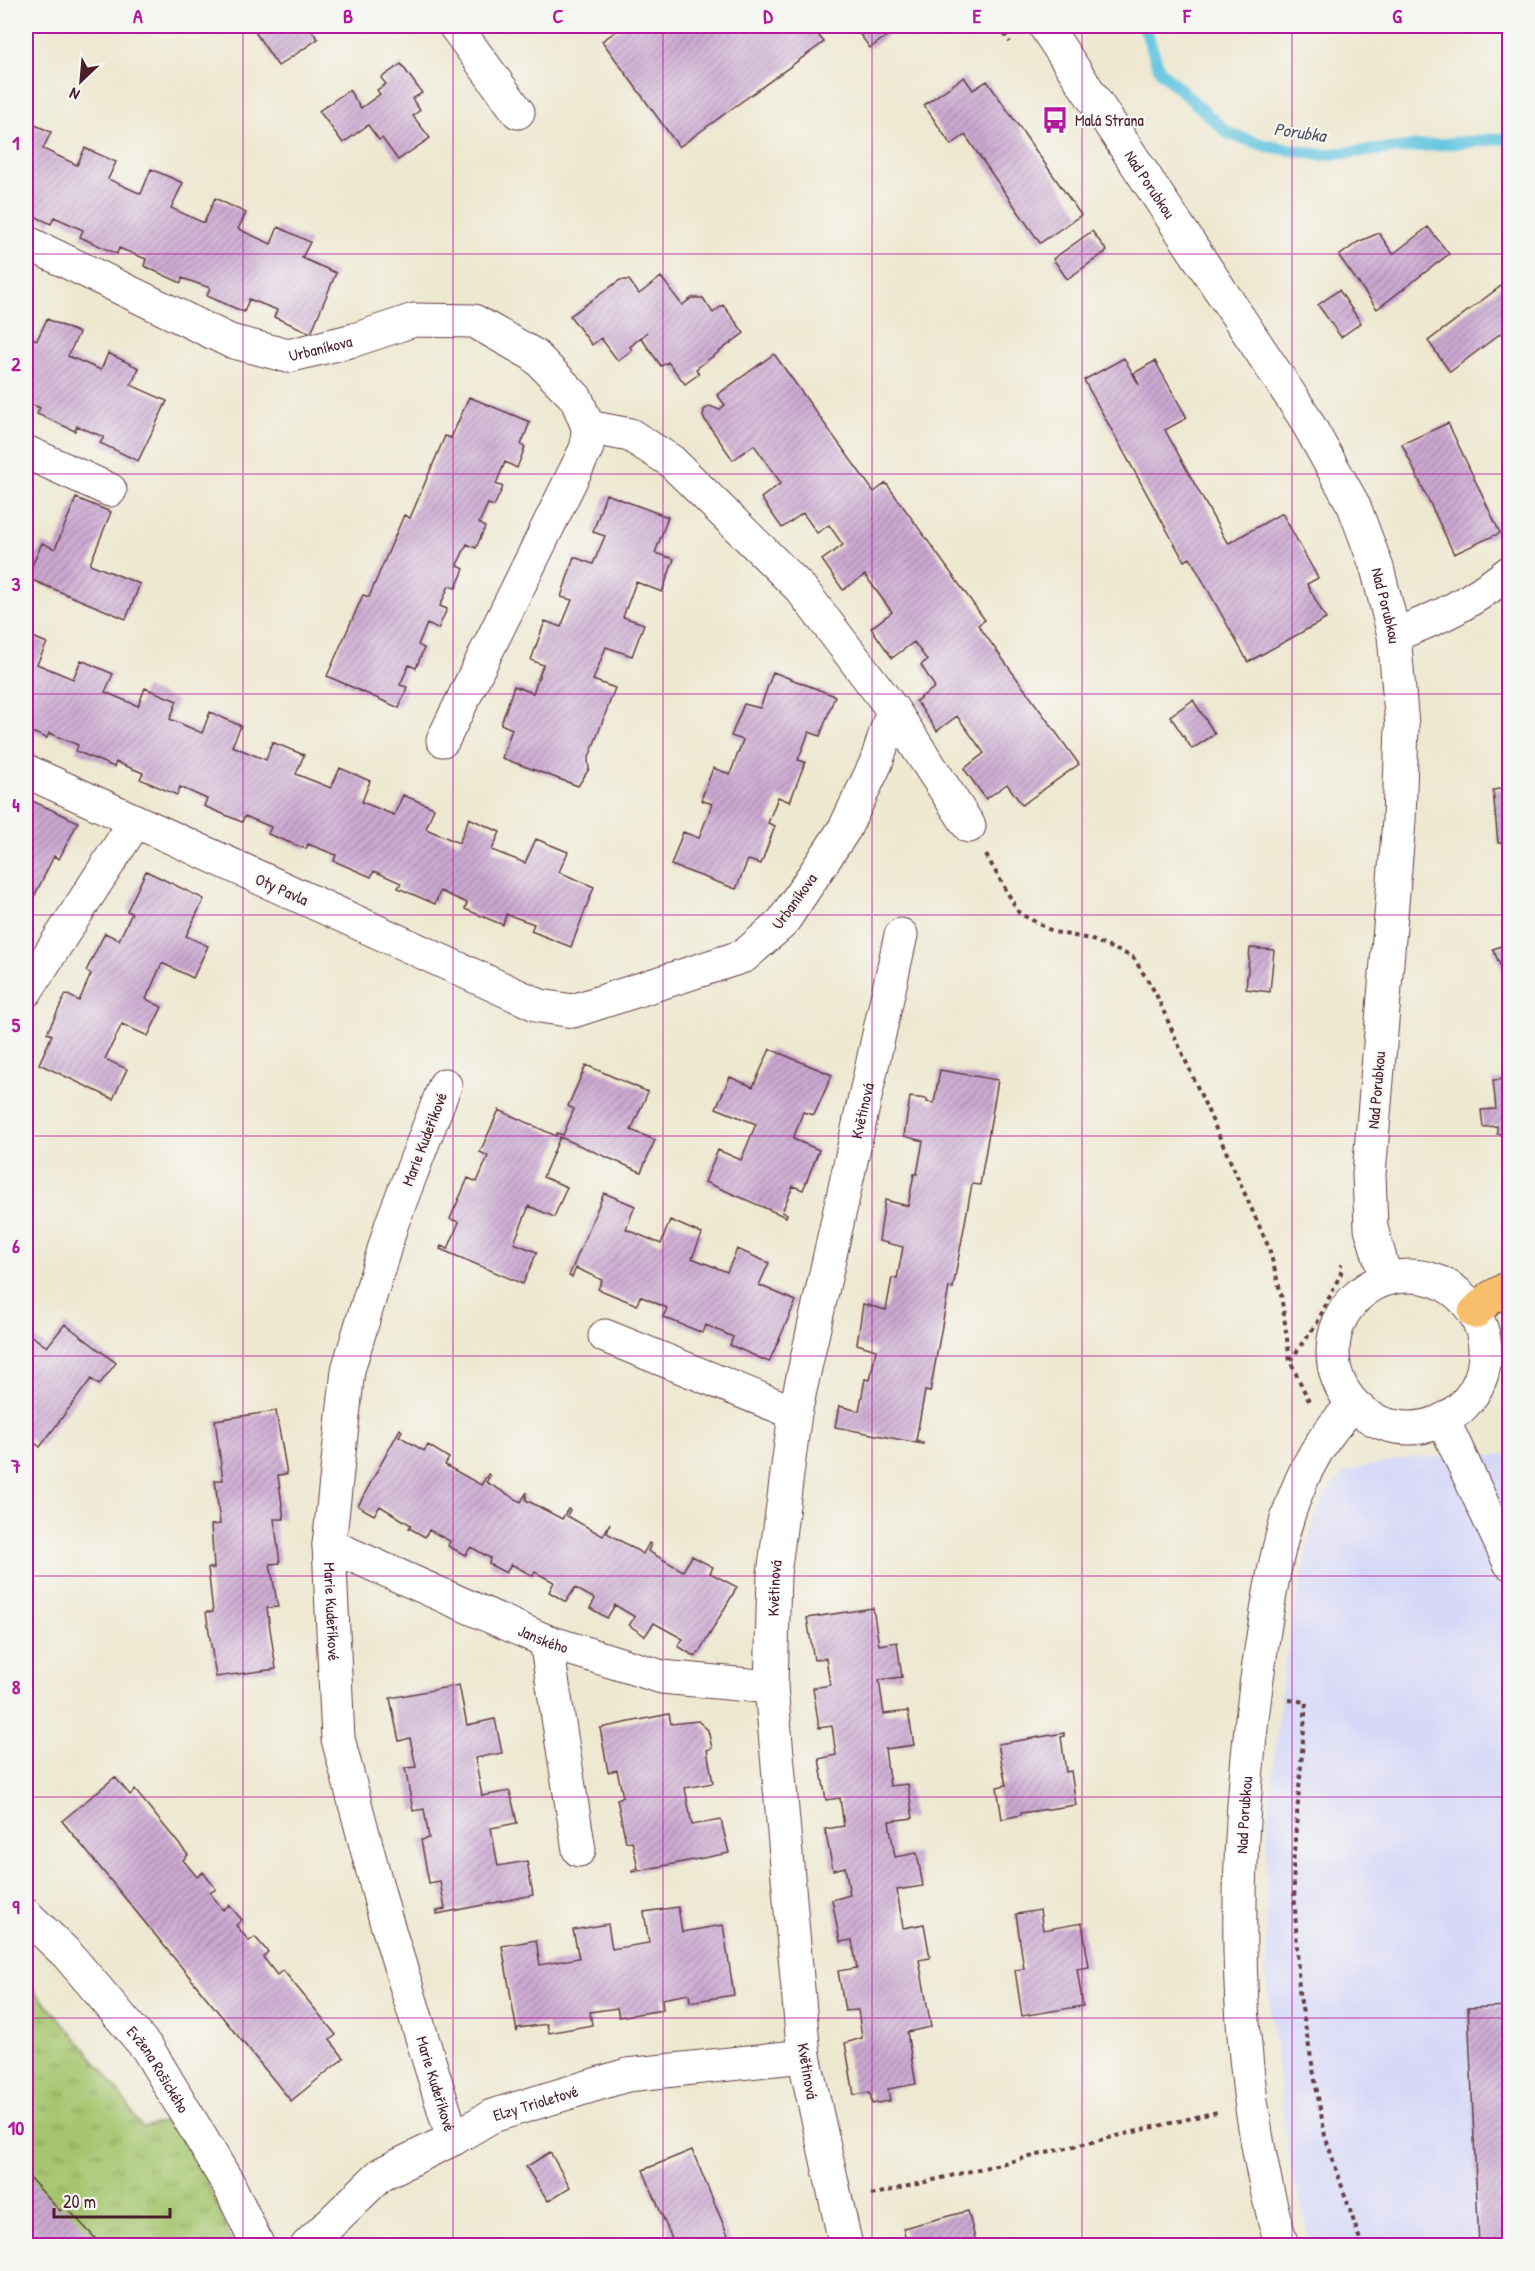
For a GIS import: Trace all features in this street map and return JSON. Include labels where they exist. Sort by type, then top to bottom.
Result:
[{"type":"highway","points":[[1475,1312],[1490,1298],[1509,1287]]},
{"type":"street","points":[[455,26],[518,111]]},
{"type":"street","name":"Nad Porubkou","points":[[1046,26],[1302,413],[1354,506],[1377,568],[1394,636],[1402,725],[1399,821],[1369,1174],[1371,1228],[1386,1279]]},
{"type":"street","name":"Urbaníkova","points":[[26,242],[230,341],[288,356],[354,340],[414,320],[474,321],[534,355],[576,398],[588,427]]},
{"type":"street","points":[[443,740],[587,447],[588,427],[630,435],[671,461],[801,590],[893,710],[969,826]]},
{"type":"street","points":[[26,452],[110,490]]},
{"type":"street","points":[[1394,636],[1456,610],[1509,572]]},
{"type":"street","name":"Urbaníkova","points":[[540,1006],[573,1011],[744,956],[782,923],[844,828],[876,763],[893,710]]},
{"type":"street","name":"Oty Pavla","points":[[26,771],[540,1006]]},
{"type":"street","points":[[26,991],[135,822]]},
{"type":"street","name":"Květinová","points":[[846,2246],[804,2056],[771,1687],[774,1574],[795,1413],[901,935]]},
{"type":"street","name":"Marie Kudeříkové","points":[[445,1085],[392,1223],[348,1370],[329,1545],[338,1740],[385,1917],[453,2139]]},
{"type":"street","points":[[1406,1275],[1426,1277],[1445,1284],[1462,1296],[1475,1312],[1483,1331],[1486,1352],[1483,1373],[1474,1392],[1461,1409],[1443,1420],[1428,1426],[1396,1427],[1380,1423],[1354,1405],[1341,1386],[1334,1365],[1333,1344],[1338,1322],[1349,1303],[1365,1288],[1386,1279],[1406,1275]]},
{"type":"street","points":[[605,1336],[795,1413]]},
{"type":"street","name":"Nad Porubkou","points":[[1282,2246],[1261,2154],[1249,2074],[1242,1990],[1239,1865],[1255,1696],[1283,1528],[1310,1462],[1342,1415],[1354,1405]]},
{"type":"street","points":[[1443,1420],[1509,1563]]},
{"type":"street","name":"Janského","points":[[329,1545],[546,1641],[662,1677],[771,1687]]},
{"type":"street","points":[[546,1641],[579,1850]]},
{"type":"street","name":"Evžena Rošického","points":[[26,1916],[67,1954],[148,2049],[229,2185],[258,2246]]},
{"type":"street","name":"Elzy Trioletové","points":[[307,2246],[381,2174],[453,2139],[492,2116],[627,2075],[804,2056]]},
{"type":"path","points":[[999,26],[1012,45]]},
{"type":"path","points":[[969,826],[1019,913],[1054,932],[1090,939],[1133,957],[1155,992],[1269,1248],[1281,1294],[1290,1361],[1309,1401],[1304,1408]]},
{"type":"path","points":[[1290,1361],[1317,1323],[1341,1273],[1342,1254]]},
{"type":"path","points":[[1255,1696],[1306,1702],[1293,1865],[1299,1991],[1325,2136],[1362,2246]]},
{"type":"path","points":[[835,2203],[1226,2110]]},
{"type":"shaded area","points":[[1509,1454],[1509,2245],[1311,2246],[1287,2151],[1266,1973],[1267,1829],[1283,1673],[1311,1529],[1325,1494],[1346,1471],[1406,1458]]},
{"type":"green space","points":[[26,1982],[88,2052],[130,2108],[142,2128],[170,2119],[207,2182],[233,2245],[26,2245]]},
{"type":"building","points":[[251,26],[308,26],[318,39],[278,66]]},
{"type":"building","points":[[624,26],[811,26],[824,42],[679,147],[602,41]]},
{"type":"building","points":[[854,26],[901,26],[870,48]]},
{"type":"building","points":[[401,64],[422,93],[412,99],[420,110],[413,116],[430,138],[398,160],[382,138],[379,140],[368,125],[343,143],[319,111],[349,90],[361,108],[380,94],[377,90],[386,84],[381,78]]},
{"type":"building","points":[[964,77],[973,90],[987,81],[1081,215],[1040,243],[965,135],[951,145],[924,105]]},
{"type":"building","points":[[26,121],[51,132],[43,149],[77,165],[85,148],[116,162],[108,179],[141,194],[151,169],[183,183],[171,208],[204,223],[215,198],[246,213],[238,229],[271,244],[278,227],[310,242],[302,258],[336,273],[311,333],[274,317],[277,310],[249,299],[244,312],[207,296],[210,288],[182,278],[181,283],[144,266],[146,259],[119,248],[117,254],[80,237],[83,230],[54,217],[51,224],[26,212]]},
{"type":"building","points":[[1428,227],[1449,254],[1377,309],[1339,256],[1358,242],[1379,233],[1393,254]]},
{"type":"building","points":[[1092,231],[1107,251],[1067,279],[1053,259]]},
{"type":"building","points":[[661,277],[682,305],[692,298],[703,298],[713,313],[723,305],[744,333],[696,369],[699,374],[685,384],[668,362],[661,366],[641,338],[647,332],[630,347],[632,350],[618,361],[601,338],[592,345],[570,316],[620,280],[629,280],[639,294]]},
{"type":"building","points":[[1509,280],[1509,327],[1450,372],[1428,341]]},
{"type":"building","points":[[1339,290],[1361,323],[1341,337],[1318,305]]},
{"type":"building","points":[[47,319],[79,333],[68,356],[101,370],[108,353],[139,368],[131,385],[167,401],[138,461],[100,443],[104,437],[77,426],[75,431],[37,414],[40,408],[26,402],[26,335],[37,340]]},
{"type":"building","points":[[774,354],[874,492],[886,483],[985,620],[978,625],[1079,764],[1022,805],[1007,784],[986,799],[964,769],[984,753],[957,716],[937,731],[916,701],[935,687],[921,665],[927,660],[914,642],[892,658],[871,628],[892,612],[865,575],[843,590],[822,560],[843,545],[829,525],[817,533],[803,513],[782,528],[761,498],[781,483],[754,445],[733,460],[703,417],[704,410],[710,406],[719,410],[725,405],[717,395]]},
{"type":"building","points":[[1124,358],[1139,385],[1134,373],[1155,361],[1187,418],[1165,430],[1225,539],[1229,543],[1282,513],[1318,578],[1307,584],[1326,619],[1248,662],[1190,558],[1184,561],[1084,380]]},
{"type":"building","points":[[469,397],[530,422],[521,445],[525,447],[517,468],[505,462],[496,484],[503,487],[494,506],[488,504],[479,523],[485,527],[476,548],[467,544],[457,565],[464,569],[456,588],[449,586],[440,606],[447,609],[438,629],[427,624],[418,645],[424,648],[416,668],[409,665],[400,685],[407,687],[399,708],[327,676],[363,595],[369,597],[404,515],[410,518],[445,436],[451,438]]},
{"type":"building","points":[[1448,423],[1500,533],[1454,554],[1402,444]]},
{"type":"building","points":[[606,494],[668,517],[655,553],[674,559],[662,592],[636,582],[623,617],[644,624],[632,656],[606,647],[593,680],[615,688],[588,760],[589,769],[578,786],[502,758],[512,729],[501,724],[514,686],[533,693],[543,665],[531,660],[545,621],[561,627],[572,600],[561,597],[574,557],[593,564],[605,536],[593,532]]},
{"type":"building","points":[[76,498],[111,512],[90,564],[140,584],[126,619],[27,578],[42,543],[55,549]]},
{"type":"building","points":[[26,634],[47,643],[37,664],[73,679],[81,660],[113,674],[105,692],[138,706],[145,688],[177,701],[170,719],[202,733],[210,712],[241,726],[232,746],[266,760],[272,742],[304,755],[296,774],[331,788],[340,768],[370,781],[362,802],[394,815],[403,795],[434,808],[426,829],[459,843],[469,818],[500,832],[492,850],[525,863],[536,839],[568,852],[559,872],[594,887],[571,947],[531,931],[534,924],[506,914],[503,925],[465,909],[467,903],[440,891],[435,904],[398,888],[401,883],[374,871],[371,877],[334,861],[336,855],[308,844],[306,849],[268,834],[271,827],[245,816],[242,822],[204,806],[207,799],[180,787],[177,795],[140,779],[143,773],[116,762],[114,767],[76,751],[78,745],[49,733],[47,738],[26,730]]},
{"type":"building","points":[[773,672],[835,696],[820,736],[809,732],[798,760],[805,762],[790,802],[778,797],[768,823],[775,826],[761,864],[748,860],[736,889],[671,865],[683,832],[699,838],[712,804],[701,800],[713,768],[730,774],[743,740],[731,736],[744,704],[760,708]]},
{"type":"building","points":[[1193,700],[1215,734],[1192,749],[1170,716]]},
{"type":"building","points":[[1509,787],[1509,842],[1498,843],[1493,790]]},
{"type":"building","points":[[26,798],[78,822],[59,859],[54,856],[26,913]]},
{"type":"building","points":[[146,871],[204,899],[186,936],[208,946],[193,978],[162,963],[146,999],[162,1007],[148,1036],[122,1024],[105,1059],[127,1069],[113,1099],[39,1064],[52,1035],[47,1033],[66,994],[79,1001],[91,974],[86,971],[105,933],[119,940],[132,913],[127,911]]},
{"type":"building","points":[[1509,943],[1509,981],[1507,982],[1493,949]]},
{"type":"building","points":[[1250,948],[1274,950],[1270,992],[1246,989]]},
{"type":"building","points":[[770,1049],[832,1075],[814,1115],[803,1112],[793,1139],[819,1150],[803,1190],[793,1186],[782,1212],[787,1214],[786,1217],[705,1182],[718,1150],[741,1160],[756,1124],[716,1108],[730,1077],[753,1087]]},
{"type":"building","points":[[586,1065],[648,1092],[631,1130],[655,1140],[641,1172],[560,1137],[543,1177],[567,1187],[554,1217],[529,1206],[514,1243],[537,1252],[523,1284],[440,1249],[441,1246],[448,1249],[459,1222],[450,1219],[468,1178],[477,1182],[488,1156],[480,1152],[499,1110],[556,1136],[557,1133],[563,1135],[574,1109],[568,1106]]},
{"type":"building","points":[[940,1070],[998,1080],[980,1185],[972,1184],[953,1288],[949,1287],[930,1392],[925,1391],[916,1440],[923,1444],[835,1427],[839,1406],[859,1411],[865,1379],[870,1380],[876,1350],[857,1344],[863,1304],[886,1310],[892,1278],[897,1279],[903,1247],[879,1241],[885,1200],[908,1206],[914,1174],[917,1174],[923,1141],[904,1136],[910,1097],[927,1099],[927,1102],[934,1103]]},
{"type":"building","points":[[1509,1079],[1509,1133],[1497,1134],[1497,1126],[1483,1127],[1481,1110],[1496,1109],[1493,1080]]},
{"type":"building","points":[[604,1193],[635,1206],[626,1229],[661,1244],[670,1220],[702,1234],[692,1258],[727,1272],[737,1249],[769,1263],[759,1285],[796,1301],[769,1362],[730,1345],[733,1337],[706,1325],[703,1333],[663,1317],[667,1308],[640,1296],[637,1305],[598,1289],[602,1280],[576,1268],[572,1277],[569,1276]]},
{"type":"building","points":[[65,1324],[116,1363],[99,1385],[91,1379],[40,1447],[26,1436],[26,1332],[47,1347]]},
{"type":"building","points":[[276,1411],[287,1474],[278,1475],[284,1519],[274,1519],[280,1563],[270,1564],[278,1607],[267,1608],[276,1669],[216,1677],[206,1612],[213,1612],[208,1568],[214,1568],[211,1525],[220,1524],[215,1480],[223,1480],[215,1420]]},
{"type":"building","points":[[400,1429],[402,1431],[399,1436],[424,1451],[428,1445],[449,1458],[445,1465],[481,1485],[488,1474],[490,1476],[486,1482],[521,1502],[527,1492],[526,1500],[562,1519],[568,1509],[570,1510],[567,1516],[603,1536],[610,1523],[607,1533],[643,1554],[649,1543],[651,1544],[648,1551],[683,1571],[692,1556],[713,1567],[710,1573],[737,1587],[695,1657],[678,1646],[683,1639],[654,1623],[645,1636],[629,1625],[635,1617],[615,1605],[607,1618],[590,1608],[595,1599],[575,1588],[566,1602],[549,1592],[554,1582],[535,1572],[533,1576],[511,1564],[506,1573],[489,1564],[490,1558],[471,1547],[465,1555],[448,1546],[450,1541],[429,1530],[425,1537],[409,1528],[411,1525],[380,1506],[374,1515],[358,1506]]},
{"type":"building","points":[[873,1608],[879,1645],[897,1642],[902,1677],[879,1680],[884,1714],[908,1711],[914,1745],[885,1749],[890,1786],[908,1784],[913,1818],[889,1821],[895,1857],[917,1853],[923,1886],[897,1890],[903,1928],[924,1924],[930,1958],[919,1960],[931,2027],[907,2032],[916,2084],[888,2089],[890,2101],[872,2104],[870,2092],[854,2095],[845,2043],[862,2038],[858,2010],[845,2011],[838,1971],[857,1968],[852,1940],[840,1942],[832,1900],[850,1895],[845,1867],[833,1870],[825,1829],[844,1826],[840,1798],[826,1800],[819,1759],[836,1755],[832,1726],[819,1728],[813,1688],[830,1685],[826,1658],[814,1660],[807,1618]]},
{"type":"building","points":[[459,1685],[467,1725],[495,1719],[502,1753],[475,1758],[482,1796],[510,1791],[517,1823],[491,1828],[498,1866],[527,1861],[533,1895],[437,1914],[437,1911],[445,1909],[440,1881],[429,1883],[421,1840],[429,1838],[424,1809],[413,1811],[405,1768],[416,1767],[410,1738],[399,1741],[390,1698]]},
{"type":"building","points":[[669,1714],[671,1724],[698,1721],[708,1730],[712,1748],[707,1750],[713,1783],[685,1788],[692,1825],[721,1820],[729,1853],[632,1872],[638,1868],[632,1841],[626,1842],[617,1799],[623,1797],[617,1770],[608,1772],[600,1728]]},
{"type":"building","points":[[1064,1733],[1061,1737],[1066,1772],[1071,1771],[1076,1805],[1021,1813],[1021,1815],[1002,1819],[997,1787],[1006,1785],[998,1744]]},
{"type":"building","points":[[115,1777],[130,1795],[135,1790],[188,1855],[183,1860],[197,1877],[203,1872],[216,1889],[210,1893],[223,1910],[229,1905],[242,1920],[236,1925],[249,1941],[255,1937],[268,1952],[263,1957],[277,1975],[283,1970],[336,2035],[330,2040],[344,2058],[291,2101],[62,1821]]},
{"type":"building","points":[[678,1907],[682,1932],[723,1925],[734,1995],[690,2002],[689,1994],[662,1999],[663,2010],[619,2017],[617,2008],[590,2012],[592,2025],[549,2033],[547,2024],[518,2028],[517,2032],[502,1946],[536,1940],[540,1965],[579,1958],[573,1930],[608,1924],[612,1949],[649,1943],[644,1912]]},
{"type":"building","points":[[1040,1910],[1043,1930],[1082,1923],[1089,1967],[1077,1969],[1083,2006],[1022,2016],[1015,1970],[1024,1969],[1016,1914]]},
{"type":"building","points":[[1509,2006],[1509,2246],[1479,2246],[1468,2008]]},
{"type":"building","points":[[692,2150],[732,2245],[730,2246],[675,2246],[643,2170]]},
{"type":"building","points":[[550,2152],[570,2187],[548,2201],[526,2167]]},
{"type":"building","points":[[26,2174],[60,2211],[65,2206],[95,2238],[90,2243],[92,2246],[26,2246]]},
{"type":"building","points":[[968,2211],[977,2246],[908,2246],[903,2228]]},
{"type":"waterway","name":"Porubka","points":[[1144,26],[1160,71],[1229,134],[1267,146],[1322,155],[1510,138]]},
{"type":"place","name":"Malá Strana","points":[[1055,120]]}]
